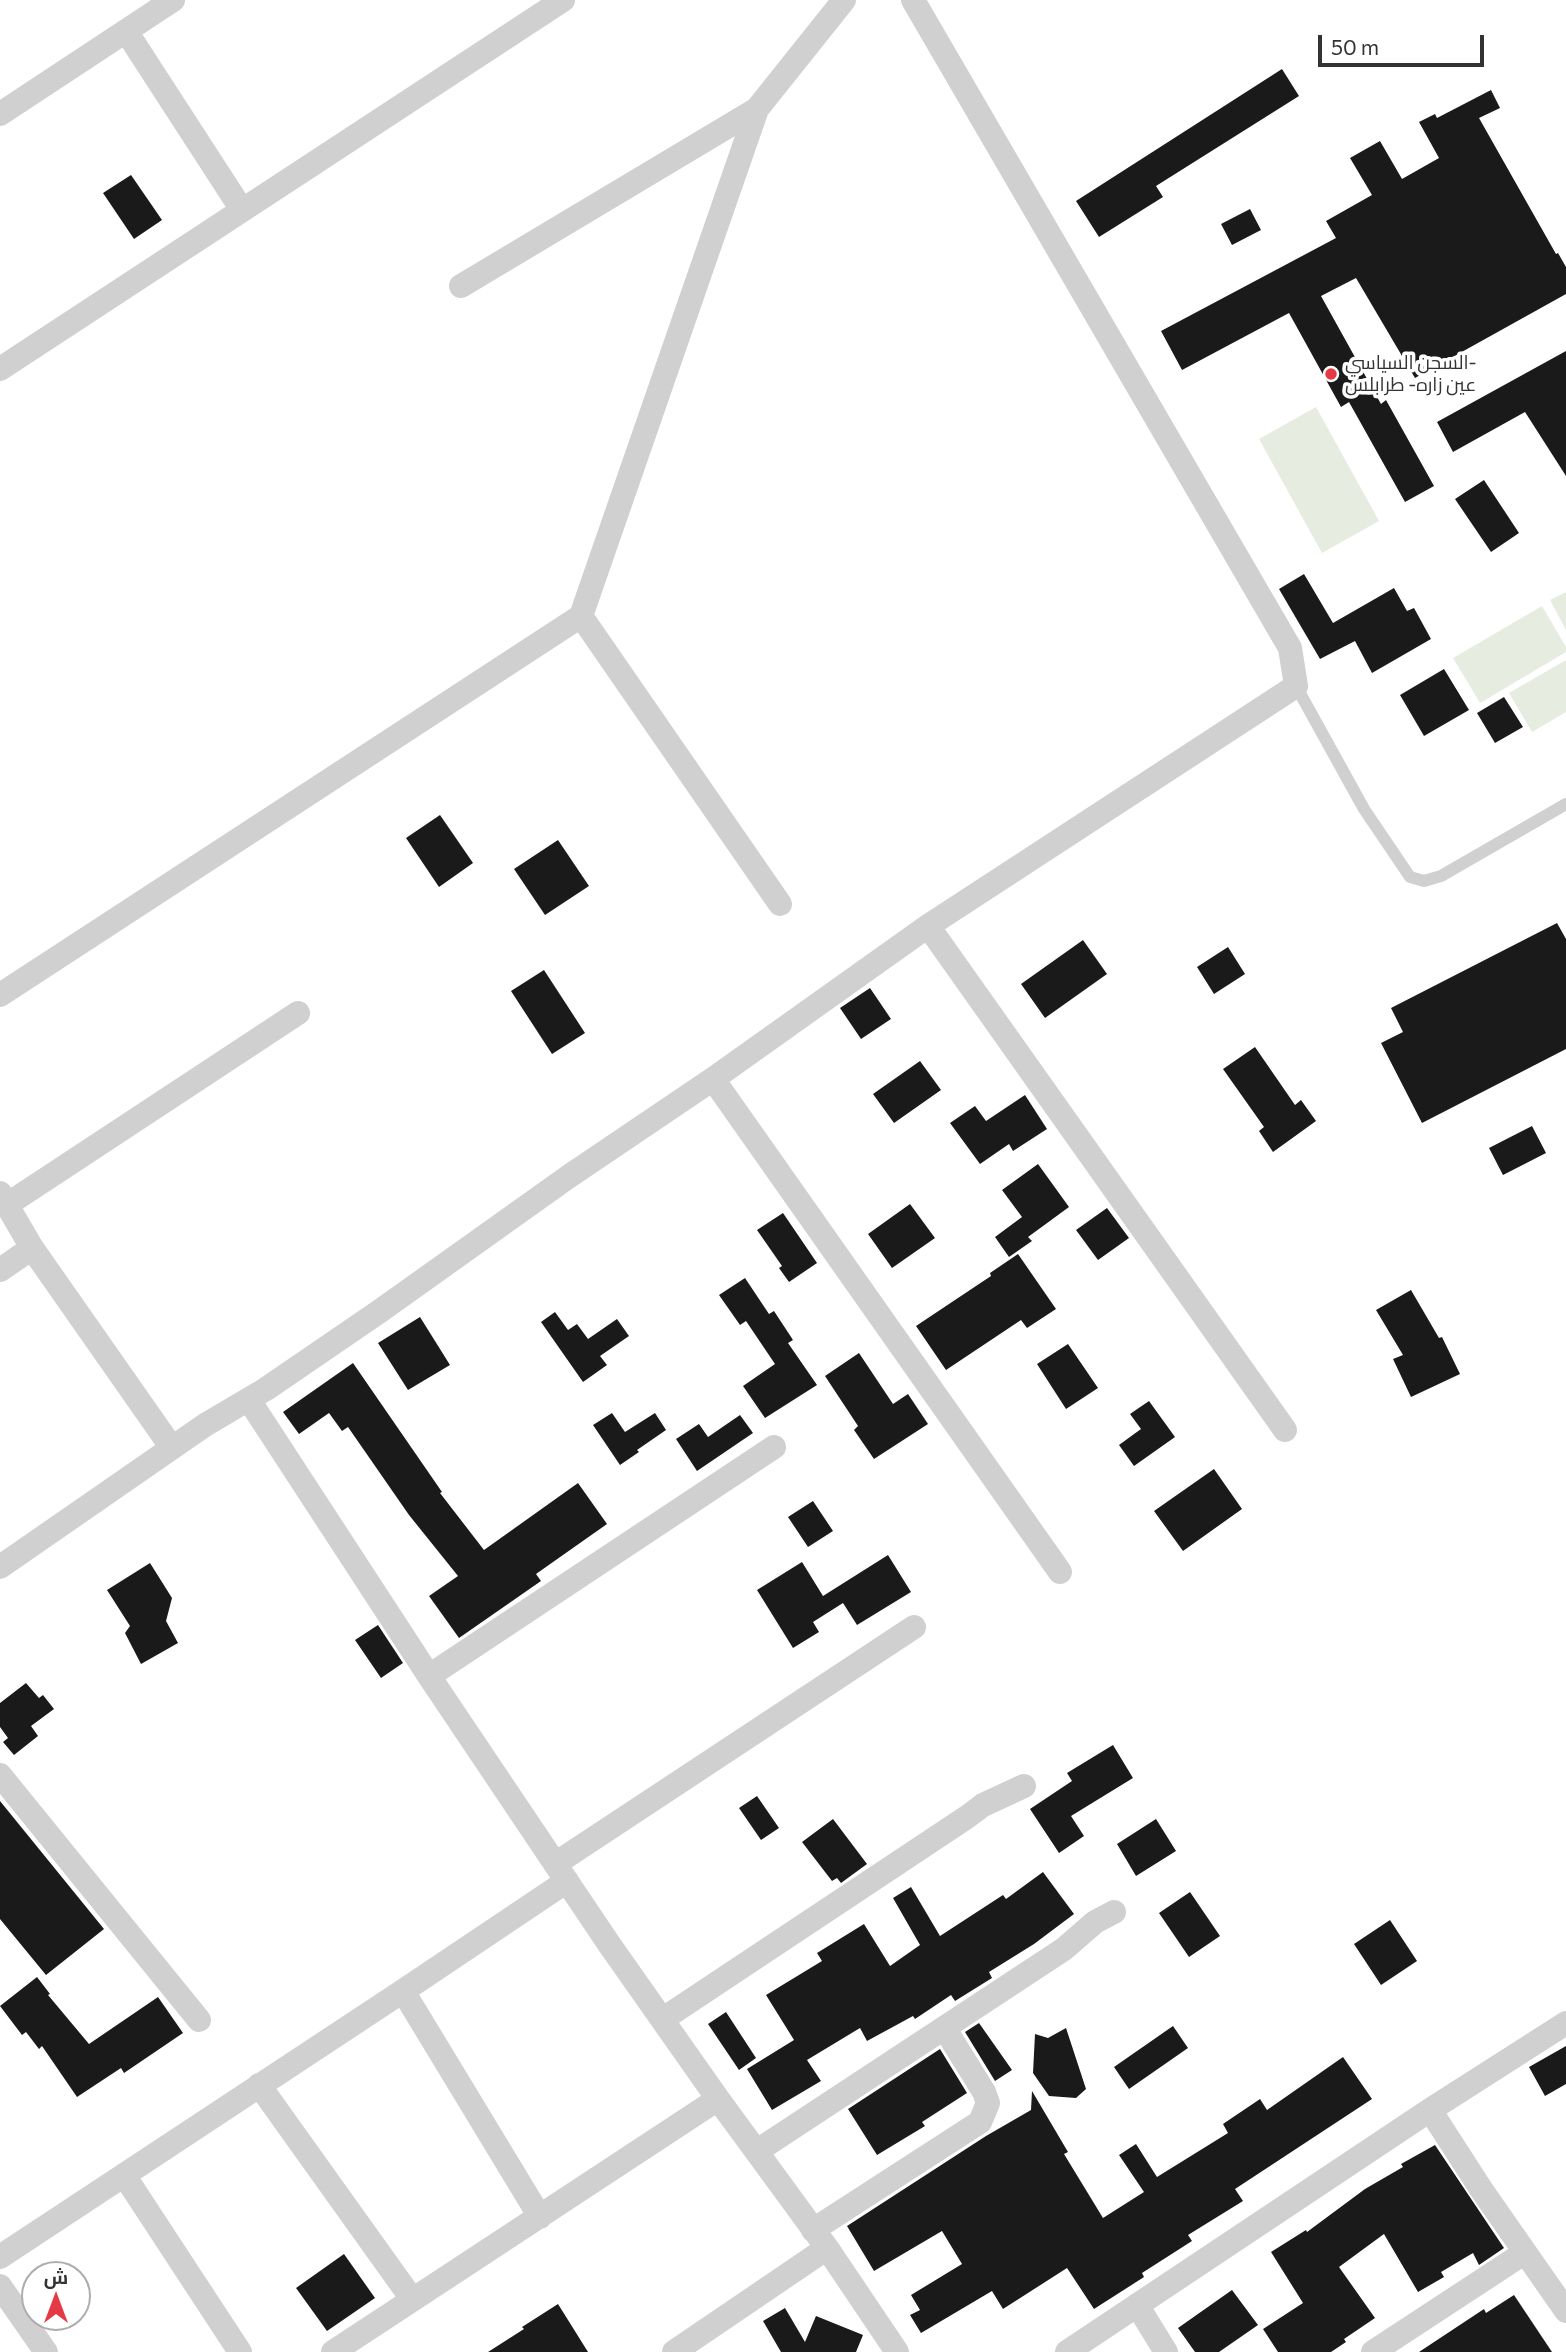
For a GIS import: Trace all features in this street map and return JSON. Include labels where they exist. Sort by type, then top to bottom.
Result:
[{"type":"street","points":[[0,114],[173,0]]},
{"type":"street","points":[[0,369],[563,0]]},
{"type":"street","points":[[0,995],[581,616],[757,109],[844,0]]},
{"type":"street","points":[[0,1567],[172,1448],[249,1400],[380,1311],[928,926],[1296,686],[1290,648],[913,0]]},
{"type":"street","points":[[126,32],[242,210]]},
{"type":"street","points":[[461,286],[757,109]]},
{"type":"street","points":[[581,616],[780,904]]},
{"type":"street","points":[[928,926],[1285,1430]]},
{"type":"street","points":[[172,1448],[32,1248],[4,1198],[298,1013]]},
{"type":"street","points":[[713,1079],[1059,1572]]},
{"type":"street","points":[[0,1270],[32,1248]]},
{"type":"street","points":[[249,1400],[561,1872],[897,2352]]},
{"type":"street","points":[[429,1676],[774,1447]]},
{"type":"street","points":[[0,2257],[403,1991],[561,1872],[914,1627]]},
{"type":"street","points":[[0,1775],[199,2020]]},
{"type":"street","points":[[663,2019],[983,1805],[1024,1786]]},
{"type":"street","points":[[757,2151],[945,2029],[1064,1949],[1095,1922],[1114,1912]]},
{"type":"street","points":[[403,1991],[540,2217]]},
{"type":"street","points":[[1067,2352],[1430,2110],[1566,2023]]},
{"type":"street","points":[[674,2352],[820,2239],[980,2122],[988,2103],[984,2092],[945,2029]]},
{"type":"street","points":[[259,2085],[412,2299]]},
{"type":"street","points":[[333,2352],[718,2099]]},
{"type":"street","points":[[1430,2110],[1524,2253],[1566,2311]]},
{"type":"street","points":[[124,2175],[240,2352]]},
{"type":"street","points":[[1373,2352],[1524,2253]]},
{"type":"street","points":[[0,2286],[46,2352]]},
{"type":"street","points":[[1137,2305],[1166,2352]]},
{"type":"lane","points":[[1296,686],[1364,809],[1410,877],[1424,881],[1441,876],[1566,804]]},
{"type":"shaded area","points":[[1316,407],[1379,521],[1322,553],[1259,439]]},
{"type":"shaded area","points":[[1566,592],[1566,630],[1550,600]]},
{"type":"shaded area","points":[[1542,606],[1566,647],[1566,652],[1480,703],[1453,658]]},
{"type":"shaded area","points":[[1566,660],[1566,712],[1532,732],[1509,693]]},
{"type":"building","points":[[1282,69],[1299,96],[1156,186],[1163,197],[1099,237],[1076,201]]},
{"type":"building","points":[[1491,90],[1500,108],[1479,118],[1566,267],[1566,294],[1415,378],[1356,278],[1321,296],[1381,404],[1386,400],[1434,486],[1405,502],[1349,402],[1341,407],[1289,313],[1182,370],[1161,331],[1336,238],[1326,221],[1372,195],[1350,158],[1380,141],[1402,179],[1439,158],[1419,122],[1435,114],[1437,118]]},
{"type":"building","points":[[131,175],[162,220],[134,239],[103,193]]},
{"type":"building","points":[[1250,209],[1261,230],[1232,245],[1221,224]]},
{"type":"building","points":[[1566,351],[1566,476],[1525,412],[1453,452],[1437,422]]},
{"type":"building","points":[[1484,480],[1519,533],[1491,552],[1455,499]]},
{"type":"building","points":[[1304,574],[1333,623],[1394,588],[1407,611],[1414,608],[1431,639],[1372,673],[1355,641],[1320,659],[1279,589]]},
{"type":"building","points":[[1444,669],[1469,710],[1424,736],[1400,695]]},
{"type":"building","points":[[1504,697],[1523,727],[1495,743],[1477,713]]},
{"type":"building","points":[[440,815],[473,863],[439,887],[406,838]]},
{"type":"building","points":[[558,840],[589,886],[545,915],[514,869]]},
{"type":"building","points":[[1557,923],[1566,939],[1566,1049],[1422,1123],[1381,1043],[1403,1032],[1391,1008]]},
{"type":"building","points":[[1083,940],[1107,974],[1045,1018],[1021,984]]},
{"type":"building","points":[[1228,947],[1245,974],[1214,994],[1197,967]]},
{"type":"building","points":[[544,970],[585,1033],[552,1054],[511,991]]},
{"type":"building","points":[[870,988],[891,1019],[861,1039],[840,1008]]},
{"type":"building","points":[[1255,1047],[1295,1105],[1301,1100],[1316,1121],[1273,1152],[1259,1131],[1264,1127],[1223,1069]]},
{"type":"building","points":[[920,1061],[941,1090],[894,1123],[873,1094]]},
{"type":"building","points":[[1025,1095],[1047,1129],[1013,1151],[1009,1144],[980,1164],[950,1123],[975,1106],[986,1121]]},
{"type":"building","points":[[1532,1126],[1546,1153],[1503,1175],[1489,1148]]},
{"type":"building","points":[[1038,1164],[1069,1207],[1028,1237],[1032,1241],[1009,1257],[995,1237],[1022,1217],[1002,1190]]},
{"type":"building","points":[[910,1204],[935,1238],[892,1268],[868,1234]]},
{"type":"building","points":[[1107,1208],[1129,1238],[1098,1260],[1076,1230]]},
{"type":"building","points":[[783,1213],[817,1263],[789,1282],[779,1268],[782,1266],[757,1230]]},
{"type":"building","points":[[1018,1254],[1056,1309],[1027,1328],[1021,1320],[946,1370],[916,1326],[991,1276],[990,1273]]},
{"type":"building","points":[[745,1278],[769,1314],[774,1311],[793,1340],[788,1343],[817,1385],[765,1418],[743,1386],[775,1364],[746,1321],[740,1325],[719,1295]]},
{"type":"building","points":[[1411,1290],[1439,1338],[1442,1337],[1460,1374],[1411,1397],[1393,1359],[1403,1355],[1376,1310]]},
{"type":"building","points":[[555,1312],[568,1330],[577,1324],[588,1339],[617,1319],[629,1336],[600,1356],[607,1365],[583,1382],[541,1322]]},
{"type":"building","points":[[420,1317],[450,1365],[408,1390],[378,1343]]},
{"type":"building","points":[[1068,1344],[1098,1388],[1066,1409],[1037,1364]]},
{"type":"building","points":[[859,1353],[893,1404],[908,1394],[928,1424],[874,1459],[854,1430],[858,1426],[825,1376]]},
{"type":"building","points":[[353,1363],[442,1492],[440,1493],[484,1550],[578,1483],[607,1524],[536,1574],[541,1581],[459,1638],[429,1596],[458,1576],[409,1515],[348,1427],[342,1431],[329,1413],[299,1434],[283,1412]]},
{"type":"building","points":[[1149,1401],[1175,1437],[1134,1466],[1119,1445],[1141,1429],[1130,1414]]},
{"type":"building","points":[[612,1413],[625,1432],[655,1413],[666,1430],[620,1465],[593,1425]]},
{"type":"building","points":[[740,1415],[753,1433],[697,1471],[676,1439],[699,1424],[708,1437]]},
{"type":"building","points":[[1214,1469],[1242,1509],[1183,1551],[1154,1511]]},
{"type":"building","points":[[813,1501],[833,1531],[808,1547],[788,1517]]},
{"type":"building","points":[[888,1555],[911,1592],[857,1625],[843,1603],[813,1622],[819,1632],[793,1648],[757,1590],[802,1562],[823,1596]]},
{"type":"building","points":[[150,1563],[172,1598],[166,1621],[178,1643],[141,1664],[125,1633],[130,1626],[107,1590]]},
{"type":"building","points":[[378,1625],[403,1663],[381,1678],[355,1640]]},
{"type":"building","points":[[26,1683],[39,1698],[43,1695],[54,1709],[31,1726],[38,1736],[14,1755],[3,1742],[8,1738],[0,1727],[0,1703]]},
{"type":"building","points":[[1113,1745],[1133,1778],[1071,1816],[1084,1836],[1059,1853],[1030,1809],[1072,1781],[1067,1773]]},
{"type":"building","points":[[757,1796],[779,1828],[761,1840],[739,1808]]},
{"type":"building","points":[[0,1801],[104,1929],[46,1975],[0,1919]]},
{"type":"building","points":[[833,1819],[867,1864],[841,1883],[837,1878],[832,1881],[802,1842]]},
{"type":"building","points":[[1156,1819],[1176,1851],[1136,1876],[1117,1844]]},
{"type":"building","points":[[1043,1872],[1074,1914],[1034,1944],[989,1972],[992,1978],[955,2001],[951,1995],[915,2019],[913,2016],[867,2041],[860,2028],[807,2060],[821,2081],[772,2110],[747,2069],[794,2040],[766,1995],[822,1961],[817,1953],[864,1924],[890,1966],[920,1945],[893,1898],[911,1887],[940,1936],[1003,1895],[1006,1899]]},
{"type":"building","points":[[1190,1892],[1220,1936],[1189,1957],[1159,1913]]},
{"type":"building","points":[[1390,1920],[1417,1961],[1381,1985],[1354,1944]]},
{"type":"building","points":[[37,1977],[50,1994],[48,1995],[89,2044],[158,1997],[183,2033],[124,2073],[121,2068],[77,2097],[42,2046],[39,2049],[26,2032],[22,2035],[0,2006]]},
{"type":"building","points":[[726,2012],[756,2058],[739,2070],[708,2024]]},
{"type":"building","points":[[979,2023],[1012,2070],[995,2081],[965,2032]]},
{"type":"building","points":[[1173,2026],[1188,2048],[1129,2089],[1114,2067]]},
{"type":"building","points":[[1066,2028],[1086,2089],[1076,2098],[1049,2096],[1033,2073],[1035,2034],[1048,2038]]},
{"type":"building","points":[[1566,2046],[1566,2084],[1545,2096],[1529,2067]]},
{"type":"building","points":[[940,2049],[967,2093],[922,2122],[925,2126],[877,2155],[848,2109]]},
{"type":"building","points":[[1343,2057],[1372,2099],[1235,2189],[1243,2201],[1188,2235],[1192,2241],[1142,2273],[1144,2277],[1094,2309],[1067,2268],[1003,2309],[992,2291],[921,2333],[910,2315],[920,2310],[911,2295],[962,2264],[942,2231],[874,2271],[847,2226],[1031,2110],[1032,2091],[1068,2152],[1064,2154],[1103,2218],[1144,2192],[1119,2155],[1136,2144],[1157,2177],[1228,2133],[1223,2124],[1260,2099],[1267,2110]]},
{"type":"building","points":[[1435,2145],[1504,2248],[1479,2265],[1473,2253],[1441,2272],[1444,2277],[1418,2292],[1384,2234],[1339,2267],[1375,2318],[1344,2339],[1346,2342],[1331,2352],[1278,2352],[1263,2329],[1303,2303],[1271,2252],[1306,2230],[1307,2232],[1365,2189],[1403,2167],[1401,2164]]},
{"type":"building","points":[[344,2254],[375,2298],[327,2331],[296,2288]]},
{"type":"building","points":[[1232,2290],[1258,2325],[1219,2352],[1195,2352],[1178,2328]]},
{"type":"building","points":[[1514,2295],[1552,2352],[1419,2352],[1484,2309],[1486,2313]]},
{"type":"building","points":[[558,2304],[588,2352],[488,2352],[524,2329],[522,2327]]},
{"type":"building","points":[[785,2308],[805,2342],[816,2316],[863,2335],[856,2352],[781,2352],[763,2321]]},
{"type":"place","name":"السجن السياسي- عين زاره- طرابلس","points":[[1331,374]]}]
